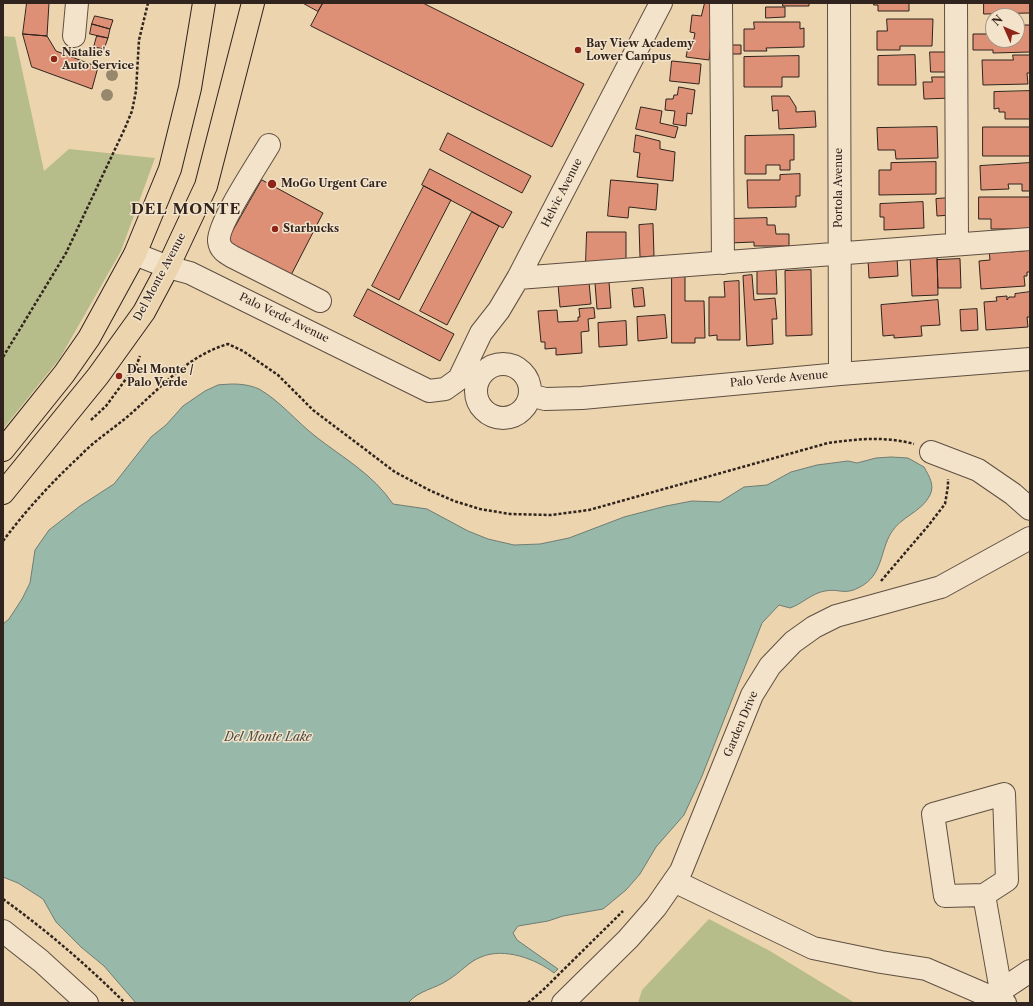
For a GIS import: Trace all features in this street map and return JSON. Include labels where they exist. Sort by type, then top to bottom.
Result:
[{"type":"main road","points":[[3,450],[64,374],[89,338],[135,254],[170,169],[190,88],[204,3]]},
{"type":"main road","name":"Del Monte Avenue","points":[[3,493],[98,376],[144,312],[168,267],[206,186],[253,3]]},
{"type":"street","points":[[74,36],[77,3]]},
{"type":"street","name":"Helvic Avenue","points":[[468,382],[482,334],[499,310],[518,278],[660,3]]},
{"type":"street","points":[[721,3],[723,263]]},
{"type":"street","name":"Portola Avenue","points":[[839,3],[840,374]]},
{"type":"street","points":[[956,3],[957,244]]},
{"type":"street","points":[[269,145],[225,220],[219,234],[219,242],[222,250],[233,257],[320,301]]},
{"type":"street","points":[[518,278],[1030,238]]},
{"type":"street","name":"Palo Verde Avenue","points":[[135,254],[168,267],[190,273],[429,391],[445,389],[468,382]]},
{"type":"street","name":"Palo Verde Avenue","points":[[530,395],[545,399],[582,398],[840,374],[1030,360]]},
{"type":"street","points":[[504,364],[521,370],[530,386],[530,395],[521,410],[514,415],[505,417],[496,416],[488,413],[482,407],[468,382],[480,376],[488,368],[504,364]]},
{"type":"street","points":[[931,452],[978,470],[1013,494],[1030,509]]},
{"type":"street","name":"Garden Drive","points":[[564,1003],[628,939],[656,906],[681,871],[704,818],[752,695],[770,666],[793,642],[814,627],[836,616],[941,587],[1030,538]]},
{"type":"street","points":[[1004,794],[1007,880],[984,894],[945,896],[933,814],[1004,794]]},
{"type":"street","points":[[674,881],[813,948],[881,962],[926,969],[994,998]]},
{"type":"street","points":[[984,894],[994,998]]},
{"type":"street","points":[[3,931],[41,961],[87,1003]]},
{"type":"street","points":[[994,998],[1030,971]]},
{"type":"path","points":[[3,357],[66,253],[132,111],[136,91],[138,40],[148,3]]},
{"type":"path","points":[[3,541],[20,518],[81,454],[135,411],[166,380],[210,349],[228,344],[242,351],[278,375],[313,410],[395,472],[454,501],[480,509],[510,514],[551,515],[590,510],[828,443],[862,438],[897,439],[925,448],[942,460],[947,473],[948,486],[945,504],[877,587]]},
{"type":"path","points":[[3,899],[44,930],[98,976],[125,1003]]},
{"type":"path","points":[[528,1003],[543,990],[624,909]]},
{"type":"green space","points":[[3,36],[15,37],[44,171],[69,149],[155,158],[121,251],[60,358],[3,429]]},
{"type":"green space","points":[[709,919],[770,951],[855,1003],[638,1003],[642,990]]},
{"type":"water","name":"Del Monte Lake","points":[[232,384],[259,389],[267,394],[315,436],[367,475],[385,493],[393,504],[427,509],[468,531],[488,539],[514,545],[540,544],[569,538],[624,517],[666,506],[692,501],[720,502],[744,487],[767,485],[791,472],[817,465],[848,461],[857,463],[876,458],[908,458],[924,467],[931,481],[932,488],[930,495],[922,506],[895,527],[887,540],[877,569],[867,582],[850,591],[830,590],[820,592],[790,608],[779,605],[762,623],[702,776],[684,815],[656,847],[640,874],[626,890],[603,909],[518,926],[513,933],[517,940],[558,969],[554,973],[529,959],[500,953],[490,954],[476,959],[448,980],[422,992],[408,1003],[136,1003],[104,966],[81,947],[56,922],[43,899],[18,883],[3,877],[3,624],[9,619],[30,583],[35,550],[49,530],[80,506],[114,484],[151,437],[166,425],[183,406],[205,391],[218,385]]},
{"type":"building","name":"Natalie's Auto Service","points":[[27,3],[49,3],[47,36],[23,34]]},
{"type":"building","points":[[303,3],[323,3],[318,11]]},
{"type":"building","points":[[323,3],[423,3],[584,84],[552,147],[311,26]]},
{"type":"building","points":[[705,3],[716,4],[709,60],[686,57],[689,42],[693,43],[695,33],[690,32],[692,15],[701,16]]},
{"type":"building","points":[[783,3],[809,3],[809,6],[783,6]]},
{"type":"building","points":[[874,3],[909,3],[909,11],[878,11],[878,5],[874,5]]},
{"type":"building","points":[[984,3],[1030,3],[1030,13],[1025,13],[1025,8],[985,8],[984,14]]},
{"type":"building","points":[[766,7],[785,7],[785,17],[766,18]]},
{"type":"building","points":[[95,16],[113,20],[110,29],[92,24]]},
{"type":"building","points":[[887,19],[933,19],[932,46],[900,46],[900,50],[877,50],[877,31],[887,31]]},
{"type":"building","points":[[754,22],[800,22],[800,29],[804,28],[804,47],[766,48],[767,51],[744,51],[744,29],[754,29]]},
{"type":"building","points":[[92,24],[110,29],[108,38],[90,34]]},
{"type":"building","points":[[1025,25],[1030,25],[1030,52],[993,53],[993,50],[973,50],[973,34],[985,34],[985,48],[1025,48]]},
{"type":"building","name":"Natalie's Auto Service","points":[[23,34],[47,36],[56,51],[98,67],[92,89],[32,67]]},
{"type":"building","points":[[97,36],[108,38],[104,49],[94,47]]},
{"type":"building","points":[[731,45],[741,45],[741,54],[731,54]]},
{"type":"building","points":[[930,52],[949,52],[950,72],[931,72]]},
{"type":"building","points":[[915,55],[916,85],[878,85],[878,56]]},
{"type":"building","points":[[1013,55],[1030,55],[1030,73],[1027,73],[1028,84],[983,85],[982,60],[1013,60]]},
{"type":"building","points":[[799,56],[799,77],[782,77],[782,87],[744,87],[744,57]]},
{"type":"building","points":[[672,61],[701,64],[699,84],[670,81]]},
{"type":"building","points":[[932,77],[952,77],[952,98],[924,99],[923,82],[932,82]]},
{"type":"building","points":[[679,87],[695,90],[692,114],[687,113],[686,126],[673,124],[675,111],[665,110],[666,99],[673,99],[674,95],[677,95]]},
{"type":"building","points":[[1030,91],[1030,119],[1005,119],[1005,112],[999,112],[999,108],[994,109],[994,92]]},
{"type":"building","points":[[772,96],[789,96],[796,107],[796,112],[815,111],[816,127],[779,129],[778,110],[773,111]]},
{"type":"building","points":[[641,107],[662,111],[660,123],[678,127],[675,138],[636,129]]},
{"type":"building","points":[[937,127],[938,158],[896,159],[895,150],[878,150],[877,128]]},
{"type":"building","points":[[983,127],[1030,127],[1030,156],[983,156]]},
{"type":"building","points":[[448,133],[531,176],[522,193],[440,150]]},
{"type":"building","points":[[636,135],[660,141],[660,149],[675,152],[673,181],[637,177],[640,153],[634,152]]},
{"type":"building","points":[[794,135],[794,160],[790,160],[790,170],[780,170],[780,165],[766,165],[766,174],[745,174],[745,136]]},
{"type":"building","points":[[936,162],[936,194],[879,195],[879,170],[891,170],[891,163]]},
{"type":"building","points":[[1030,163],[1030,191],[1022,191],[1022,184],[1008,184],[1009,189],[981,190],[980,166]]},
{"type":"building","points":[[430,169],[512,212],[503,228],[422,185]]},
{"type":"building","points":[[800,174],[800,196],[796,196],[796,207],[748,208],[747,180],[780,180],[780,175]]},
{"type":"building","name":"Starbucks","points":[[262,180],[323,213],[289,279],[225,245]]},
{"type":"building","points":[[611,180],[658,184],[656,210],[629,207],[628,218],[608,216]]},
{"type":"building","points":[[424,186],[451,200],[399,300],[372,286]]},
{"type":"building","points":[[979,197],[1030,197],[1030,229],[991,229],[991,219],[979,219]]},
{"type":"building","points":[[950,198],[951,215],[937,216],[936,199]]},
{"type":"building","points":[[923,202],[924,228],[884,230],[884,217],[880,217],[880,204]]},
{"type":"building","points":[[472,212],[499,226],[447,325],[420,311]]},
{"type":"building","points":[[767,218],[767,225],[775,225],[776,234],[789,234],[789,246],[754,246],[754,242],[729,243],[729,219]]},
{"type":"building","points":[[653,224],[654,256],[640,257],[639,225]]},
{"type":"building","points":[[587,232],[626,232],[626,262],[586,262]]},
{"type":"building","points":[[1011,249],[1011,252],[1030,250],[1030,272],[1027,272],[1027,276],[1024,276],[1025,286],[981,289],[979,261],[990,260],[989,250]]},
{"type":"building","points":[[937,254],[938,295],[912,296],[910,255]]},
{"type":"building","points":[[897,257],[898,276],[869,278],[868,259]]},
{"type":"building","points":[[960,259],[961,288],[938,288],[937,260]]},
{"type":"building","points":[[776,270],[777,294],[757,294],[757,271]]},
{"type":"building","points":[[811,270],[812,335],[786,336],[785,271]]},
{"type":"building","points":[[672,272],[685,272],[685,301],[704,301],[705,338],[695,338],[695,343],[672,343]]},
{"type":"building","points":[[752,275],[754,300],[775,298],[777,319],[772,319],[773,344],[747,346],[743,276]]},
{"type":"building","points":[[739,281],[740,340],[717,340],[717,335],[709,336],[709,297],[725,297],[724,282]]},
{"type":"building","points":[[589,282],[591,304],[560,307],[558,284]]},
{"type":"building","points":[[609,282],[611,308],[597,309],[595,283]]},
{"type":"building","points":[[643,288],[645,306],[634,307],[632,289]]},
{"type":"building","points":[[368,289],[454,334],[440,361],[354,316]]},
{"type":"building","points":[[1030,292],[1030,317],[1027,317],[1028,327],[986,330],[984,302],[997,301],[996,297],[1007,296],[1007,300],[1009,297],[1015,297],[1015,294]]},
{"type":"building","points":[[938,300],[940,325],[921,326],[922,336],[894,338],[894,335],[883,336],[881,305]]},
{"type":"building","points":[[594,308],[595,318],[588,319],[589,331],[581,332],[582,353],[556,355],[556,348],[545,349],[545,342],[541,342],[538,311],[557,310],[558,322],[578,321],[578,317],[580,317],[579,309]]},
{"type":"building","points":[[977,309],[978,330],[961,331],[960,310]]},
{"type":"building","points":[[665,315],[667,338],[638,341],[637,317]]},
{"type":"building","points":[[626,321],[627,345],[599,347],[598,323]]},
{"type":"place","name":"Bay View Academy Lower Campus","points":[[578,50]]},
{"type":"place","name":"Natalie's Auto Service","points":[[54,59]]},
{"type":"place","name":"MoGo Urgent Care","points":[[272,184]]},
{"type":"place","name":"Starbucks","points":[[275,229]]},
{"type":"place","name":"Del Monte / Palo Verde","points":[[119,376]]},
{"type":"district","name":"DEL MONTE","points":[[186,210]]}]
